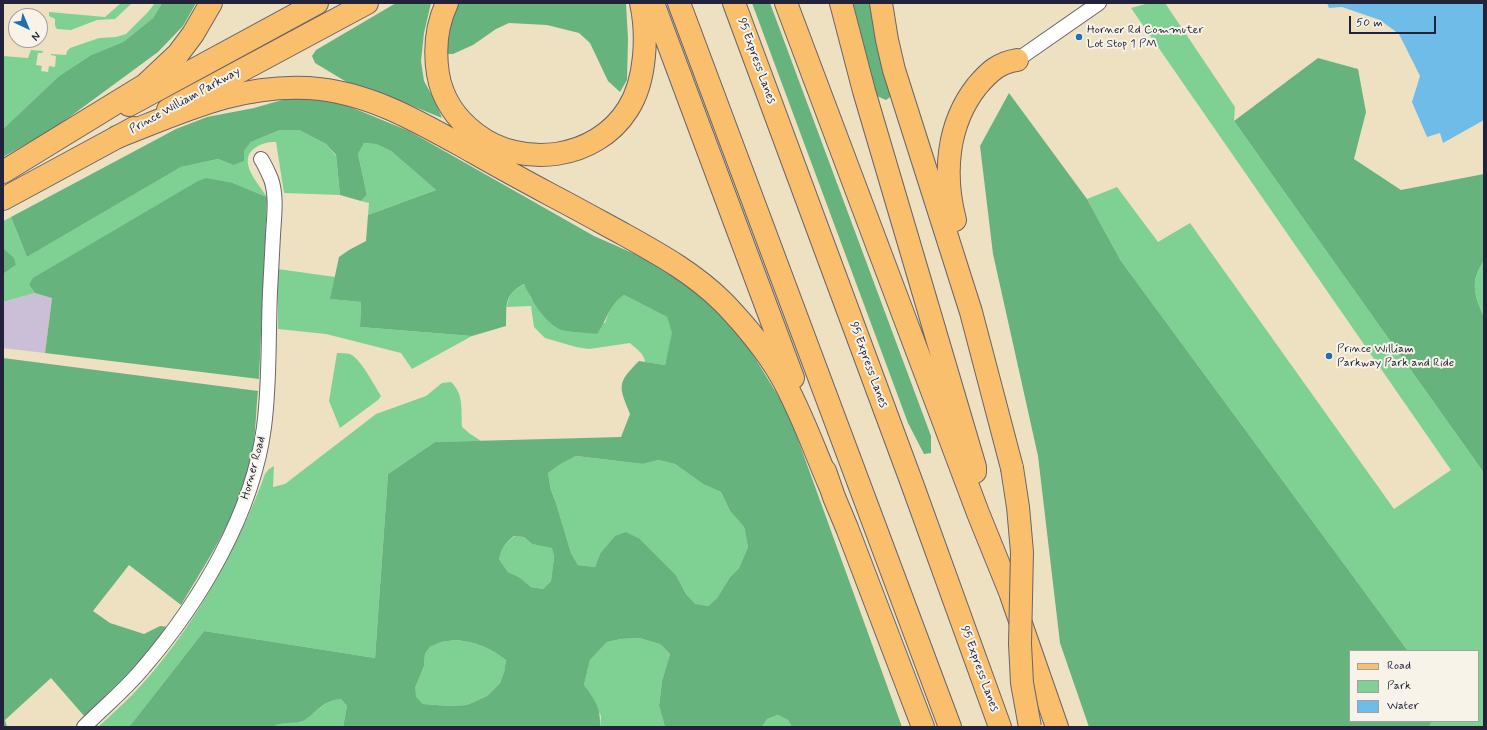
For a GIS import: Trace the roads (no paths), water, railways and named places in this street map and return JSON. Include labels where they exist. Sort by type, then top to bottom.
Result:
[{"type":"main road","points":[[3,172],[145,85],[178,54],[193,34],[211,3]]},
{"type":"main road","name":"Prince William Parkway","points":[[3,172],[317,3]]},
{"type":"main road","name":"Prince William Parkway","points":[[3,199],[367,3]]},
{"type":"main road","points":[[447,3],[439,24],[436,41],[436,57],[443,93],[449,105],[456,116],[469,129],[483,139],[508,151],[526,155],[543,156],[573,151],[592,142],[619,121],[628,109],[635,95],[644,55],[645,33],[641,3]]},
{"type":"main road","points":[[653,3],[805,407],[830,486]]},
{"type":"main road","points":[[679,3],[950,727]]},
{"type":"main road","name":"95 Express Lanes","points":[[734,3],[907,470],[1000,727]]},
{"type":"main road","points":[[786,3],[978,513],[1010,592],[1057,727]]},
{"type":"main road","points":[[841,3],[867,99],[975,466],[978,513]]},
{"type":"main road","points":[[881,3],[894,70],[971,312],[1012,468],[1018,507],[1022,552],[1020,644],[1022,683],[1030,727]]},
{"type":"main road","points":[[971,312],[959,237],[948,190],[949,154],[952,137],[958,118],[966,102],[982,81],[1003,63],[1017,60]]},
{"type":"main road","points":[[117,137],[202,104],[226,96],[252,91],[283,88],[322,90],[367,99],[427,126],[660,254],[704,285],[747,329],[781,375],[830,486],[923,727]]},
{"type":"street","points":[[1017,60],[1099,3]]},
{"type":"street","name":"Horner Road","points":[[84,727],[143,668],[184,615],[203,586],[232,533],[254,478],[265,420],[274,213],[274,193],[271,179],[261,159]]},
{"type":"water","points":[[1327,3],[1484,3],[1484,120],[1443,143],[1440,133],[1427,137],[1412,102],[1420,76],[1399,34],[1380,20],[1342,7],[1329,8]]},
{"type":"place","name":"Horner Rd Commuter Lot Stop 1 PM","points":[[1079,37]]},
{"type":"place","name":"Prince William Parkway Park and Ride","points":[[1329,356]]}]
